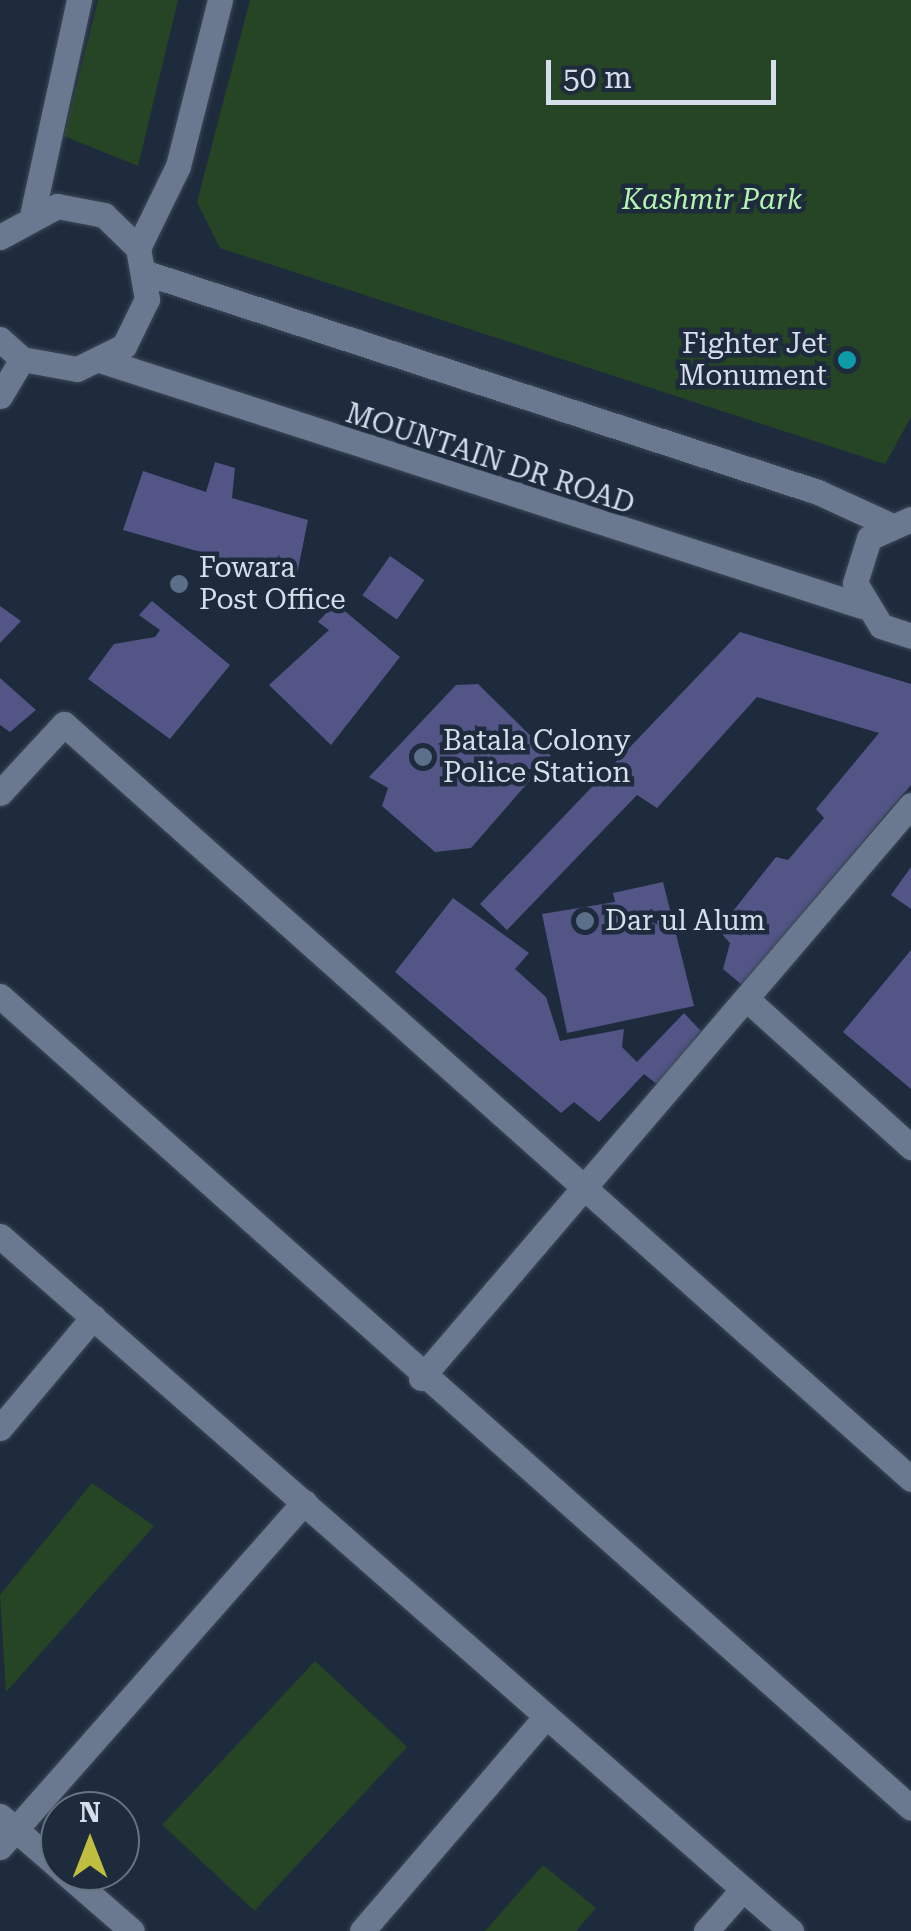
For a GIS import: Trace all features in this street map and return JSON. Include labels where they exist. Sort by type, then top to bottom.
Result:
[{"type":"street","points":[[0,237],[33,211],[79,0]]},
{"type":"street","points":[[138,248],[178,166],[220,0]]},
{"type":"street","points":[[0,396],[6,346],[49,369],[103,361],[139,324],[146,273],[138,248],[104,215],[33,211]]},
{"type":"street","points":[[146,273],[818,492],[903,516]]},
{"type":"street","name":"MOUNTAIN DR ROAD","points":[[103,361],[862,606],[880,626],[911,636]]},
{"type":"street","points":[[862,606],[858,559],[903,516]]},
{"type":"street","points":[[0,793],[64,724],[584,1192],[911,1479]]},
{"type":"street","points":[[422,1378],[750,1002],[911,806]]},
{"type":"street","points":[[0,996],[422,1378],[911,1808]]},
{"type":"street","points":[[750,1002],[911,1147]]},
{"type":"street","points":[[0,1236],[791,1931]]},
{"type":"street","points":[[0,1428],[93,1317]]},
{"type":"street","points":[[40,1855],[5,1831],[304,1502]]},
{"type":"street","points":[[362,1931],[546,1716]]},
{"type":"street","points":[[706,1931],[743,1889]]},
{"type":"street","points":[[86,1891],[132,1931]]},
{"type":"green space","points":[[98,0],[178,0],[138,166],[64,136]]},
{"type":"green space","name":"Kashmir Park","points":[[250,0],[911,0],[911,417],[885,464],[220,248],[197,202]]},
{"type":"green space","points":[[92,1483],[154,1526],[6,1692],[0,1595]]},
{"type":"green space","points":[[315,1661],[407,1747],[254,1911],[162,1825]]},
{"type":"green space","points":[[543,1865],[596,1908],[576,1931],[485,1931]]},
{"type":"building","points":[[215,462],[235,468],[232,498],[308,520],[296,579],[123,530],[143,471],[206,492]]},
{"type":"building","points":[[390,556],[424,580],[397,619],[362,595]]},
{"type":"building","points":[[152,601],[230,665],[170,739],[88,679],[114,644],[155,637],[160,630],[139,615]]},
{"type":"building","points":[[335,603],[400,657],[331,745],[269,685],[329,630],[318,622]]},
{"type":"building","points":[[0,606],[21,621],[0,643]]},
{"type":"building","points":[[740,632],[911,684],[911,785],[742,985],[723,969],[730,943],[718,930],[776,857],[788,860],[824,818],[816,809],[879,733],[757,697],[657,808],[637,795],[507,930],[480,904]]},
{"type":"building","points":[[0,678],[36,710],[10,732],[0,725]]},
{"type":"building","points":[[478,684],[551,756],[471,848],[435,852],[382,806],[388,788],[369,777],[456,685]]},
{"type":"building","points":[[911,867],[911,909],[891,895]]},
{"type":"building","points":[[663,882],[694,1006],[567,1033],[542,914],[615,902],[613,893]]},
{"type":"building","points":[[453,898],[529,953],[515,969],[546,997],[560,1041],[624,1029],[622,1047],[637,1062],[684,1013],[701,1031],[658,1085],[644,1074],[599,1122],[574,1102],[561,1113],[395,972]]},
{"type":"building","points":[[911,950],[911,1089],[843,1032]]},
{"type":"place","name":"Fighter Jet Monument","points":[[847,360]]},
{"type":"place","name":"Fowara Post Office","points":[[179,584]]},
{"type":"place","name":"Batala Colony Police Station","points":[[423,757]]},
{"type":"place","name":"Dar ul Alum","points":[[585,921]]}]
